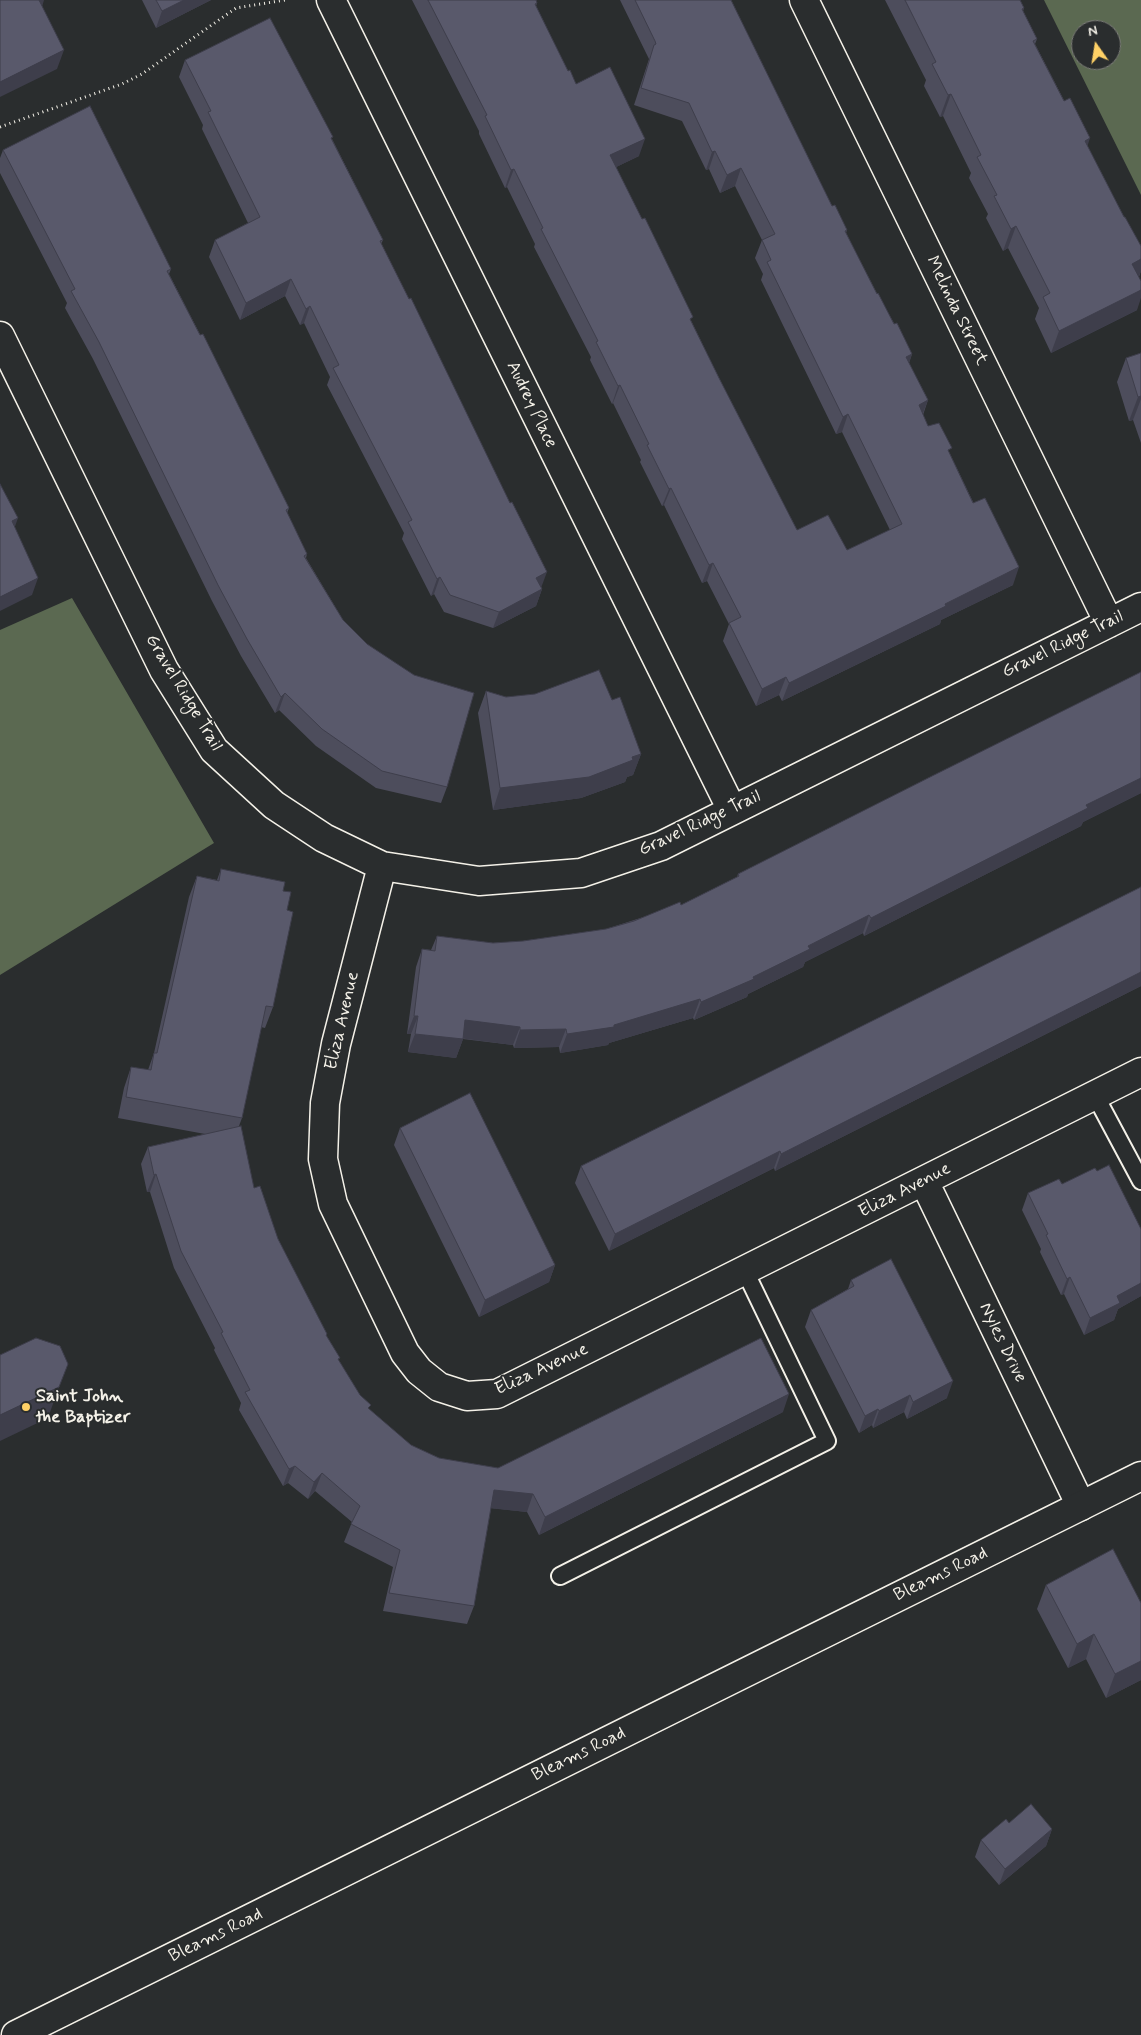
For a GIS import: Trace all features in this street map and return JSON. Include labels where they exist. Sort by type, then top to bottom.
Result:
[{"type":"street","name":"Audrey Place","points":[[332,0],[732,810]]},
{"type":"street","name":"Melinda Street","points":[[804,0],[1108,623]]},
{"type":"street","name":"Gravel Ridge Trail","points":[[0,336],[164,670],[214,750],[274,805],[324,838],[382,866],[479,881],[581,873],[661,846],[1141,607]]},
{"type":"street","name":"Eliza Avenue","points":[[382,866],[336,1044],[325,1103],[323,1159],[334,1204],[405,1353],[419,1371],[439,1387],[467,1396],[497,1394],[1141,1072]]},
{"type":"street","name":"Nyles Drive","points":[[924,1181],[1081,1506]]},
{"type":"street","name":"Bleams Road","points":[[16,2035],[1141,1476]]},
{"type":"lane","points":[[1094,1095],[1141,1181]]},
{"type":"lane","points":[[560,1576],[827,1441],[745,1270]]},
{"type":"path","points":[[0,127],[122,84],[142,74],[236,8],[285,0]]},
{"type":"green space","points":[[1044,0],[1141,0],[1141,195],[1079,70],[1121,70],[1121,20],[1071,20],[1071,54]]},
{"type":"green space","points":[[72,598],[214,843],[0,975],[0,630]]},
{"type":"building","points":[[0,0],[39,0],[64,50],[0,82]]},
{"type":"building","points":[[156,0],[184,0],[162,11]]},
{"type":"building","points":[[428,0],[536,0],[537,3],[535,4],[576,84],[610,67],[645,139],[610,155],[642,219],[645,218],[693,317],[690,319],[797,530],[828,515],[847,550],[902,524],[848,414],[843,417],[767,262],[771,260],[762,240],[775,234],[741,168],[727,175],[715,151],[712,152],[689,103],[641,88],[654,45],[656,44],[635,0],[731,0],[832,206],[835,205],[847,230],[845,231],[877,294],[894,324],[897,323],[912,354],[906,357],[928,400],[919,405],[928,426],[939,423],[952,448],[948,450],[973,503],[985,498],[1019,567],[945,604],[946,606],[789,683],[786,677],[762,689],[729,623],[741,617],[713,563],[709,565],[671,488],[669,489],[620,385],[618,386],[596,342],[598,341],[541,229],[543,228],[514,169],[511,170],[485,116],[487,115]]},
{"type":"building","points":[[905,0],[1020,0],[1024,8],[1022,9],[1037,39],[1033,41],[1064,101],[1070,98],[1090,138],[1085,141],[1141,246],[1141,259],[1132,264],[1141,281],[1141,290],[1059,331],[1043,297],[1050,293],[1016,226],[1011,229],[994,196],[997,195],[977,157],[981,155],[951,94],[948,95],[932,64],[936,62]]},
{"type":"building","points":[[270,18],[333,137],[331,138],[383,240],[380,241],[409,299],[411,298],[510,503],[512,502],[547,572],[536,578],[542,589],[499,612],[450,595],[440,577],[437,579],[408,522],[412,520],[333,368],[339,365],[310,306],[306,309],[291,279],[246,303],[215,240],[260,217],[208,112],[211,111],[185,60]]},
{"type":"building","points":[[90,106],[171,269],[167,271],[200,335],[203,334],[289,508],[286,510],[307,554],[304,556],[343,620],[367,644],[414,675],[474,693],[447,787],[382,771],[322,729],[285,693],[281,697],[218,585],[99,342],[71,291],[75,289],[3,150]]},
{"type":"building","points":[[1141,353],[1141,396],[1138,397],[1126,358]]},
{"type":"building","points":[[0,484],[18,518],[12,521],[38,578],[0,597]]},
{"type":"building","points":[[599,670],[612,700],[620,697],[641,754],[632,757],[633,760],[589,777],[500,788],[486,691],[506,697],[535,694]]},
{"type":"building","points":[[1141,672],[1141,778],[1086,805],[1088,808],[871,918],[869,915],[808,946],[810,949],[753,977],[754,979],[701,1002],[700,999],[614,1025],[614,1027],[567,1034],[566,1029],[520,1030],[520,1027],[465,1020],[463,1039],[415,1034],[418,1016],[414,1016],[422,949],[435,951],[437,936],[493,943],[523,941],[606,929],[634,921],[680,902],[681,905],[739,876],[738,874]]},
{"type":"building","points":[[221,869],[285,882],[283,891],[291,892],[287,910],[293,912],[273,1007],[266,1006],[242,1118],[126,1097],[131,1067],[151,1070],[154,1053],[157,1053],[197,876],[219,881]]},
{"type":"building","points":[[1141,887],[1141,972],[781,1154],[780,1151],[615,1234],[581,1166]]},
{"type":"building","points":[[470,1093],[555,1265],[485,1300],[400,1128]]},
{"type":"building","points":[[241,1126],[254,1188],[260,1186],[278,1239],[326,1335],[340,1358],[338,1359],[360,1395],[371,1405],[368,1408],[411,1445],[439,1458],[498,1468],[761,1338],[789,1394],[545,1517],[533,1494],[494,1490],[474,1606],[389,1593],[400,1550],[351,1524],[360,1506],[322,1473],[314,1482],[295,1466],[289,1469],[245,1392],[250,1390],[221,1333],[223,1332],[181,1251],[156,1174],[154,1175],[148,1147]]},
{"type":"building","points":[[1109,1165],[1141,1229],[1141,1283],[1117,1296],[1120,1303],[1090,1318],[1070,1277],[1067,1279],[1028,1193],[1059,1179],[1062,1184],[1095,1168],[1097,1171]]},
{"type":"building","points":[[891,1259],[953,1381],[913,1402],[910,1395],[865,1416],[811,1310],[854,1286],[851,1280]]},
{"type":"building","points":[[36,1338],[60,1346],[68,1364],[59,1387],[0,1415],[0,1355]]},
{"type":"building","points":[[1113,1549],[1141,1603],[1141,1661],[1115,1674],[1094,1634],[1077,1644],[1046,1585]]},
{"type":"building","points":[[1031,1804],[1052,1829],[1005,1869],[981,1840],[1006,1819],[1009,1823]]},
{"type":"place","name":"Saint John the Baptizer","points":[[26,1407]]}]
